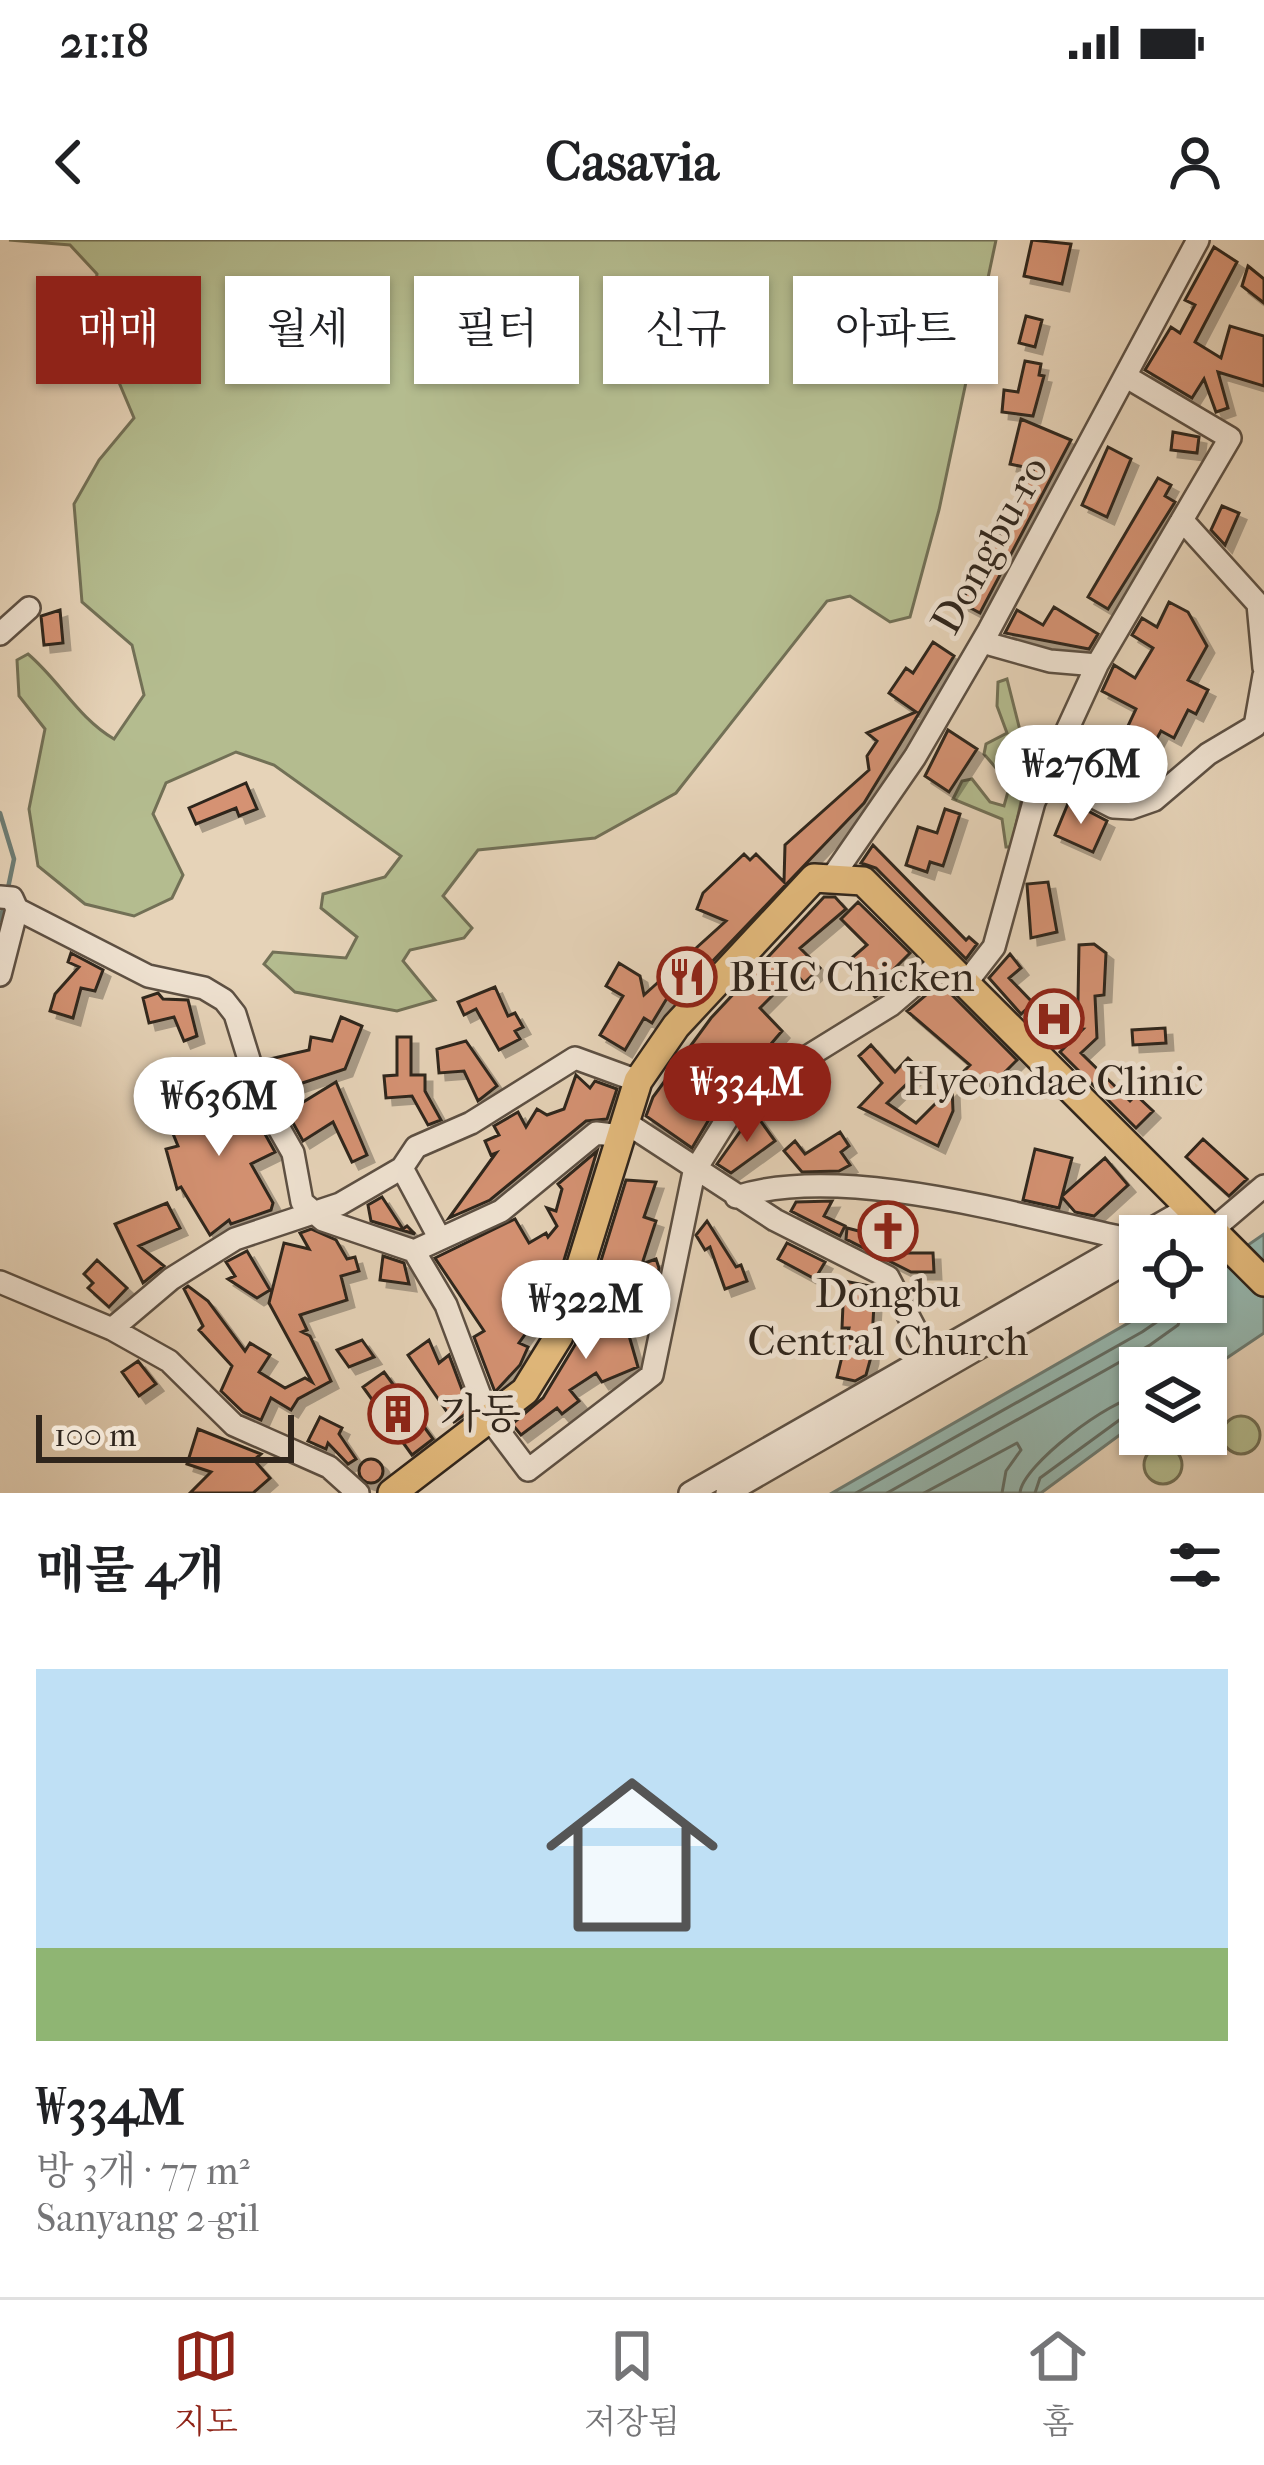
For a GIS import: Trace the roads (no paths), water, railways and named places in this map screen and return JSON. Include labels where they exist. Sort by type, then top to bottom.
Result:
[{"type":"main road","points":[[392,1493],[525,1390],[559,1336],[638,1081],[676,1025],[814,878],[863,881],[1189,1215]]},
{"type":"main road","points":[[1227,1250],[1264,1282]]},
{"type":"street","name":"Dongbu-ro","points":[[833,876],[915,757],[982,642],[1198,240]]},
{"type":"street","points":[[966,983],[994,947],[1034,802],[1097,665],[1230,438],[1125,376]]},
{"type":"street","points":[[1047,772],[1113,807],[1154,800],[1208,754],[1255,726],[1264,671],[1258,604],[1182,520]]},
{"type":"street","points":[[0,634],[29,608]]},
{"type":"street","points":[[982,642],[1050,662],[1097,665]]},
{"type":"street","points":[[0,975],[10,901],[148,976],[204,988],[224,1000],[235,1014],[260,1095],[293,1153],[302,1202],[311,1214],[384,1245],[414,1251],[501,1211],[596,1133],[623,1129],[736,1197],[888,1277],[934,1365]]},
{"type":"street","points":[[414,1251],[446,1305],[488,1417],[528,1470],[652,1375],[694,1172],[732,1111],[768,1081],[891,1005],[940,963]]},
{"type":"street","points":[[112,1329],[171,1279],[235,1239],[311,1214],[402,1168],[416,1147],[471,1123],[575,1058],[638,1081]]},
{"type":"street","points":[[402,1168],[440,1239]]},
{"type":"street","points":[[736,1197],[767,1187],[847,1186],[1119,1252]]},
{"type":"street","points":[[1216,1215],[1264,1186]]},
{"type":"street","points":[[690,1493],[1119,1264]]},
{"type":"street","points":[[0,1282],[112,1329],[170,1361],[234,1425],[328,1468],[358,1493]]},
{"type":"street","points":[[727,1493],[934,1365]]},
{"type":"water","points":[[1264,1234],[1264,1333],[1227,1358],[1227,1347],[1119,1347],[1119,1435],[1041,1493],[832,1493],[1128,1323],[1227,1323],[1227,1260]]},
{"type":"waterway","points":[[0,813],[14,859],[8,888]]},
{"type":"waterway","points":[[0,920],[4,905]]},
{"type":"place","name":"BHC Chicken","points":[[687,977]]},
{"type":"place","name":"Hyeondae Clinic","points":[[1054,1019]]},
{"type":"place","name":"Dongbu Central Church","points":[[888,1231]]},
{"type":"place","name":"가동","points":[[398,1414]]}]
